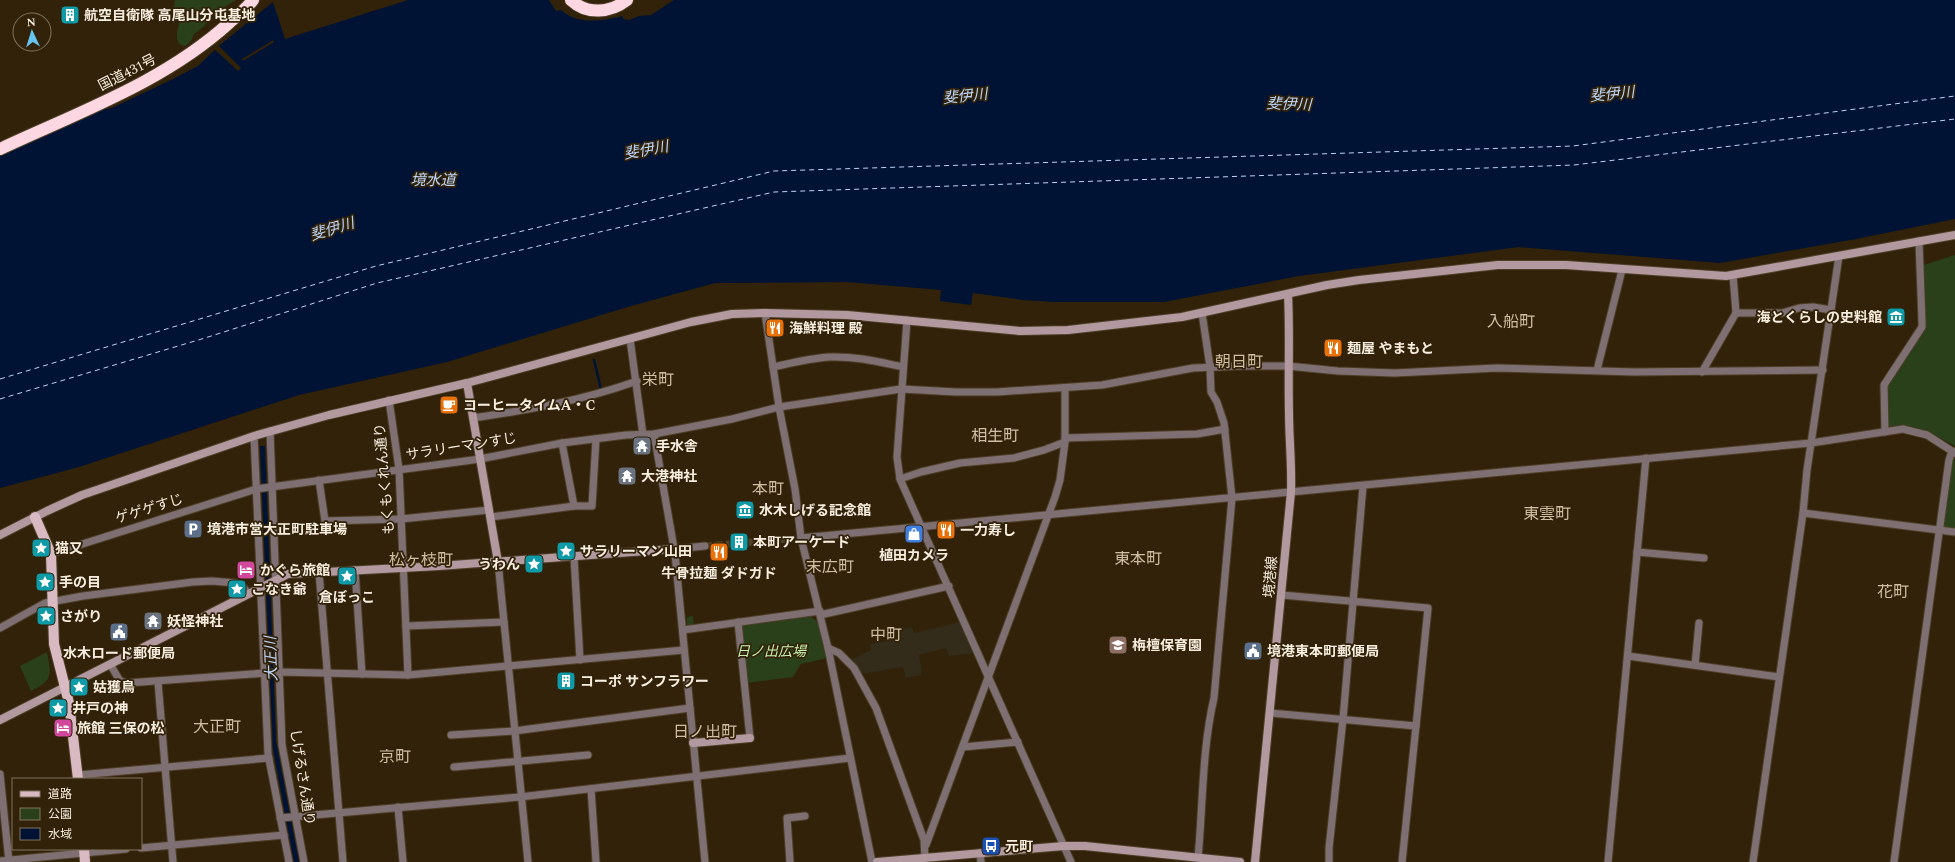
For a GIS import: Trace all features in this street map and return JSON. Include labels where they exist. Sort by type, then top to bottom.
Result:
[{"type":"highway","name":"国道431号","points":[[0,149],[143,82],[187,57],[218,32],[253,0]]},
{"type":"highway","points":[[571,0],[580,7],[602,11],[616,7],[627,0]]},
{"type":"main road","points":[[35,517],[51,554],[54,644],[69,703],[78,777]]},
{"type":"street","points":[[0,535],[61,504],[130,478],[270,431],[389,400],[467,383],[630,339],[732,314],[765,313],[848,315],[955,326],[1036,331],[1099,328],[1202,313],[1359,280],[1498,265],[1549,264],[1704,275],[1733,275],[1955,235]]},
{"type":"street","points":[[1885,432],[1884,385],[1922,327],[1919,242]]},
{"type":"street","points":[[1753,862],[1803,513],[1811,443],[1839,256]]},
{"type":"street","points":[[1597,370],[1622,270]]},
{"type":"street","points":[[1702,372],[1736,313],[1733,275]]},
{"type":"street","name":"境港線","points":[[1255,862],[1282,595],[1292,467],[1288,366],[1290,329],[1288,294]]},
{"type":"street","points":[[1736,313],[1782,313],[1799,308],[1813,307],[1831,310]]},
{"type":"street","points":[[765,313],[779,407],[795,490],[801,538],[828,648],[872,862]]},
{"type":"street","points":[[1198,858],[1210,716],[1214,698],[1232,498],[1225,429],[1217,402],[1211,392],[1210,367],[1202,313]]},
{"type":"street","points":[[907,320],[896,457],[900,479],[1071,862]]},
{"type":"street","points":[[630,339],[637,381],[643,435]]},
{"type":"street","points":[[773,367],[810,359],[830,357],[862,358],[903,367]]},
{"type":"street","name":"サラリーマンすじ","points":[[272,486],[480,458],[562,443],[654,434],[732,419],[779,407],[901,389],[984,392],[1065,388],[1102,385],[1172,372],[1210,367],[1288,366],[1338,371],[1395,373],[1497,368],[1702,372],[1822,370]]},
{"type":"street","points":[[473,418],[566,402],[603,393],[637,381]]},
{"type":"street","points":[[467,383],[498,562],[520,797],[528,862]]},
{"type":"street","points":[[925,858],[926,845],[989,677],[1060,480],[1065,440],[1065,388]]},
{"type":"street","name":"もくもくれん通り","points":[[389,400],[399,469],[408,675]]},
{"type":"street","points":[[900,479],[960,462],[1014,458],[1044,450],[1065,440],[1197,434],[1225,429]]},
{"type":"street","points":[[801,538],[1811,443],[1903,429],[1914,431],[1927,435],[1954,452],[1949,460],[1894,862]]},
{"type":"street","name":"しげるさん通り","points":[[270,431],[282,745],[304,862]]},
{"type":"street","points":[[654,434],[674,549],[705,862]]},
{"type":"street","points":[[254,436],[259,588],[269,758],[289,862]]},
{"type":"street","points":[[319,480],[325,520],[401,519],[490,514],[574,506],[592,506],[596,439]]},
{"type":"street","points":[[562,443],[574,506]]},
{"type":"street","points":[[1608,862],[1646,458]]},
{"type":"street","name":"ゲゲゲすじ","points":[[51,554],[256,488],[272,486]]},
{"type":"street","points":[[1329,862],[1329,848],[1354,602],[1363,486]]},
{"type":"street","points":[[1803,513],[1955,532]]},
{"type":"street","points":[[0,720],[288,574],[574,557],[705,546]]},
{"type":"street","points":[[1637,552],[1704,558]]},
{"type":"street","points":[[574,557],[580,660]]},
{"type":"street","points":[[355,570],[362,674]]},
{"type":"street","points":[[319,572],[343,862]]},
{"type":"street","points":[[0,628],[52,601],[193,582],[212,581],[235,583],[244,587],[248,593]]},
{"type":"street","points":[[683,630],[738,622],[820,614],[949,586]]},
{"type":"street","points":[[1282,595],[1428,608],[1402,862]]},
{"type":"street","points":[[406,626],[504,622]]},
{"type":"street","points":[[693,743],[750,738],[738,622]]},
{"type":"street","points":[[1695,665],[1699,623]]},
{"type":"street","points":[[828,648],[839,653],[854,668],[876,708],[926,845]]},
{"type":"street","points":[[110,664],[120,680],[127,683],[158,682],[280,672],[408,675],[684,650]]},
{"type":"street","points":[[1628,656],[1779,677]]},
{"type":"street","points":[[158,682],[174,862]]},
{"type":"street","points":[[451,735],[514,730],[690,708]]},
{"type":"street","points":[[1270,713],[1416,726]]},
{"type":"street","points":[[963,747],[1018,742]]},
{"type":"street","points":[[454,767],[517,763],[588,755]]},
{"type":"street","points":[[78,777],[165,767],[269,758]]},
{"type":"street","points":[[280,818],[520,797],[850,758]]},
{"type":"street","points":[[0,774],[9,861]]},
{"type":"street","points":[[591,788],[596,862]]},
{"type":"street","points":[[398,807],[403,862]]},
{"type":"street","points":[[790,862],[787,818],[805,816]]},
{"type":"street","points":[[142,848],[284,834]]},
{"type":"street","points":[[877,862],[1064,846],[1085,846],[1240,862]]},
{"type":"street","points":[[0,861],[84,855],[119,850]]},
{"type":"street","points":[[980,853],[981,862]]},
{"type":"shaded area","points":[[960,622],[974,653],[949,656],[946,648],[919,655],[922,675],[906,678],[903,667],[861,674],[856,664],[850,660],[871,650],[870,644],[898,639],[896,631],[912,627],[914,633]]},
{"type":"green space","points":[[175,0],[236,0],[216,12],[204,26],[194,34],[191,41],[185,46],[179,44],[177,38],[179,17],[178,12],[174,7]]},
{"type":"green space","points":[[1955,255],[1955,446],[1924,430],[1900,426],[1891,427],[1888,425],[1888,386],[1907,353],[1926,328],[1924,265]]},
{"type":"green space","points":[[1955,459],[1955,530],[1943,528],[1952,461]]},
{"type":"green space","points":[[693,616],[694,627],[687,628],[687,617]]},
{"type":"green space","name":"日ノ出広場","points":[[810,616],[818,622],[827,656],[823,659],[801,664],[793,677],[746,683],[740,628],[743,626]]},
{"type":"green space","points":[[47,652],[50,671],[49,676],[44,683],[31,691],[20,666]]},
{"type":"water","name":"境水道","points":[[408,0],[549,0],[556,11],[561,10],[568,15],[582,20],[598,20],[623,16],[623,19],[629,20],[639,16],[651,15],[674,0],[1955,0],[1955,219],[1856,239],[1720,263],[1519,247],[1299,276],[1164,302],[1055,302],[1023,300],[973,293],[971,305],[940,301],[941,290],[847,282],[715,283],[631,306],[447,362],[299,395],[79,467],[0,488],[0,156],[99,110],[112,108],[198,66],[220,45],[273,2],[285,39]]},
{"type":"water","name":"大正川","points":[[260,446],[265,446],[276,741],[299,862],[294,862],[273,749]]},
{"type":"pier","points":[[273,40],[274,42],[243,61],[242,59]]},
{"type":"pier","points":[[218,45],[241,68],[238,71],[214,49]]},
{"type":"waterway","points":[[594,360],[601,389]]},
{"type":"ferry route","points":[[0,379],[376,266],[774,171],[1573,146],[1955,96]]},
{"type":"ferry route","points":[[0,399],[205,338],[377,283],[774,192],[1574,165],[1955,119]]},
{"type":"tunnel","points":[[705,546],[801,538]]},
{"type":"place","name":"航空自衛隊 高尾山分屯基地","points":[[70,15]]},
{"type":"place","name":"海とくらしの史料館","points":[[1896,317]]},
{"type":"place","name":"海鮮料理 殿","points":[[775,328]]},
{"type":"place","name":"麺屋 やまもと","points":[[1333,348]]},
{"type":"place","name":"コーヒータイムA・C","points":[[449,405]]},
{"type":"place","name":"手水舎","points":[[642,446]]},
{"type":"place","name":"大港神社","points":[[627,476]]},
{"type":"place","name":"水木しげる記念館","points":[[745,510]]},
{"type":"place","name":"境港市営大正町駐車場","points":[[193,529]]},
{"type":"place","name":"一力寿し","points":[[946,530]]},
{"type":"place","name":"植田カメラ","points":[[914,534]]},
{"type":"place","name":"本町アーケード","points":[[739,542]]},
{"type":"place","name":"猫又","points":[[41,548]]},
{"type":"place","name":"サラリーマン山田","points":[[566,551]]},
{"type":"place","name":"牛骨拉麺 ダドガド","points":[[719,552]]},
{"type":"place","name":"うわん","points":[[534,564]]},
{"type":"place","name":"かぐら旅館","points":[[246,570]]},
{"type":"place","name":"倉ぼっこ","points":[[347,576]]},
{"type":"place","name":"手の目","points":[[45,582]]},
{"type":"place","name":"こなき爺","points":[[237,589]]},
{"type":"place","name":"さがり","points":[[46,616]]},
{"type":"place","name":"妖怪神社","points":[[153,621]]},
{"type":"place","name":"水木ロード郵便局","points":[[119,632]]},
{"type":"place","name":"栴檀保育園","points":[[1118,645]]},
{"type":"place","name":"境港東本町郵便局","points":[[1253,651]]},
{"type":"place","name":"コーポ サンフラワー","points":[[566,681]]},
{"type":"place","name":"姑獲鳥","points":[[79,687]]},
{"type":"place","name":"井戸の神","points":[[58,708]]},
{"type":"place","name":"旅館 三保の松","points":[[63,728]]},
{"type":"place","name":"元町","points":[[991,846]]},
{"type":"district","name":"入船町","points":[[1511,321]]},
{"type":"district","name":"朝日町","points":[[1239,361]]},
{"type":"district","name":"栄町","points":[[658,379]]},
{"type":"district","name":"相生町","points":[[995,435]]},
{"type":"district","name":"本町","points":[[768,488]]},
{"type":"district","name":"東雲町","points":[[1547,513]]},
{"type":"district","name":"東本町","points":[[1138,558]]},
{"type":"district","name":"松ヶ枝町","points":[[421,559]]},
{"type":"district","name":"末広町","points":[[830,566]]},
{"type":"district","name":"花町","points":[[1893,591]]},
{"type":"district","name":"中町","points":[[886,634]]},
{"type":"district","name":"大正町","points":[[217,726]]},
{"type":"district","name":"日ノ出町","points":[[705,731]]},
{"type":"district","name":"京町","points":[[395,756]]},
{"type":"water label","name":"斐伊川","points":[[1612,94]]},
{"type":"water label","name":"斐伊川","points":[[965,96]]},
{"type":"water label","name":"斐伊川","points":[[1289,104]]},
{"type":"water label","name":"斐伊川","points":[[646,150]]},
{"type":"water label","name":"斐伊川","points":[[332,229]]}]
